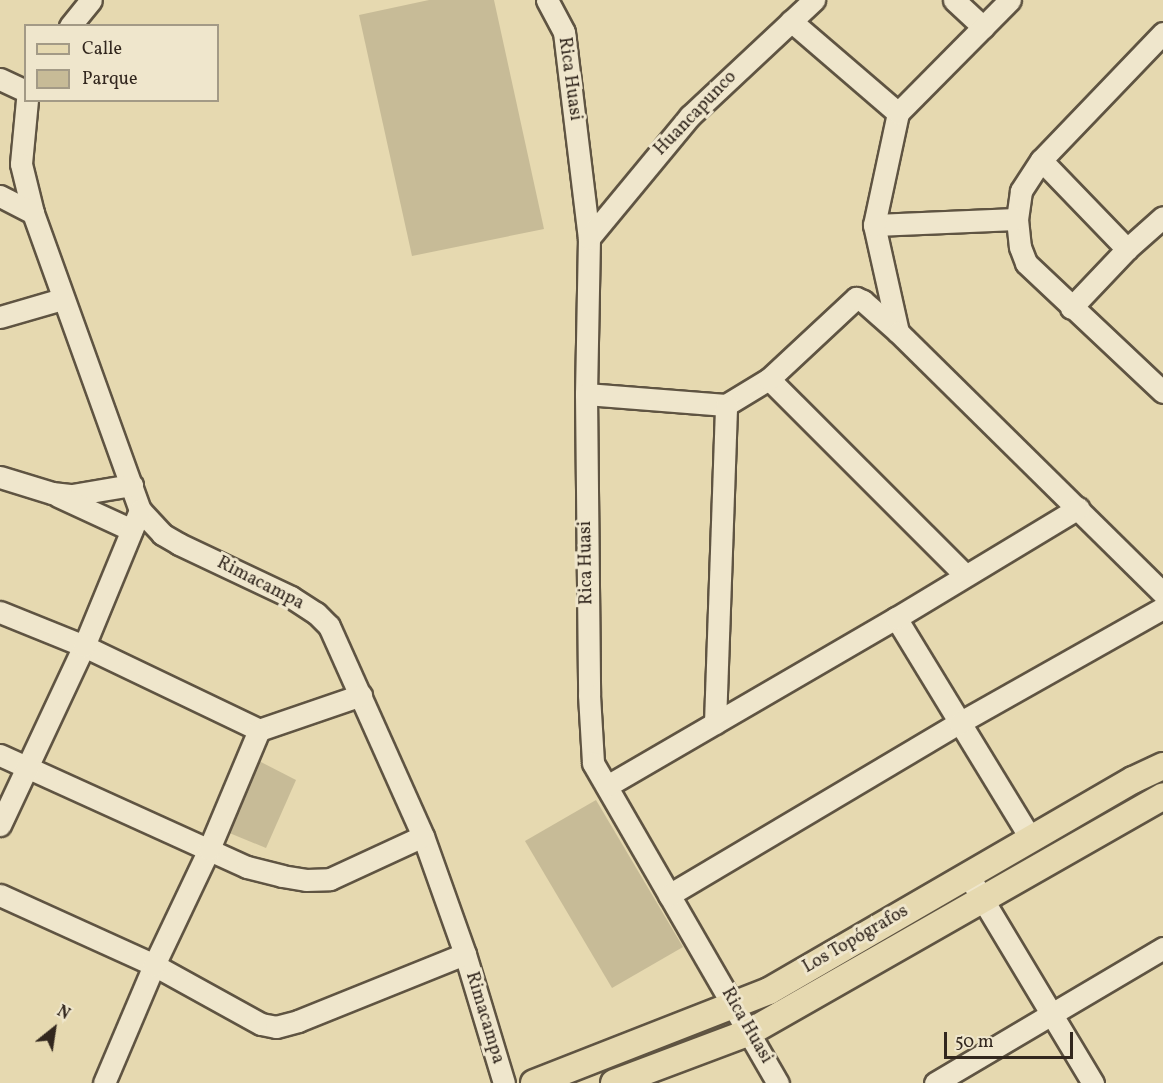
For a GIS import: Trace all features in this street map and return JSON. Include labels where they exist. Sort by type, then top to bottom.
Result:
[{"type":"main road","name":"Los Topógrafos","points":[[534,1083],[769,991],[1133,780],[1163,766]]},
{"type":"main road","name":"Los Topógrafos","points":[[614,1083],[750,1032],[1163,796]]},
{"type":"street","name":"Rica Huasi","points":[[547,0],[564,32],[589,238],[586,394],[589,695],[593,763],[735,1004],[778,1083]]},
{"type":"street","name":"Huancapunco","points":[[589,238],[690,116],[814,0]]},
{"type":"street","points":[[954,0],[983,27]]},
{"type":"street","points":[[898,333],[874,225],[898,113],[1010,0]]},
{"type":"street","points":[[71,24],[84,2]]},
{"type":"street","points":[[791,21],[898,113]]},
{"type":"street","points":[[1163,33],[1041,159],[1021,191],[1017,219],[1020,247],[1026,263],[1071,308],[1163,392]]},
{"type":"street","points":[[0,79],[24,90]]},
{"type":"street","name":"Rimacampa","points":[[27,102],[21,164],[33,213],[62,299],[140,510],[162,534],[262,582],[316,613],[329,626],[423,836],[465,954],[504,1083]]},
{"type":"street","points":[[1041,159],[1127,249]]},
{"type":"street","points":[[0,196],[33,213]]},
{"type":"street","points":[[1071,308],[1127,249],[1163,217]]},
{"type":"street","points":[[874,225],[1017,219]]},
{"type":"street","points":[[586,394],[726,405],[770,379],[855,298],[863,301],[898,333],[1163,593]]},
{"type":"street","points":[[0,316],[62,299]]},
{"type":"street","points":[[770,379],[965,575]]},
{"type":"street","points":[[715,723],[726,405]]},
{"type":"street","points":[[0,477],[52,493],[132,530]]},
{"type":"street","points":[[52,493],[72,495],[132,485]]},
{"type":"street","points":[[607,786],[896,618],[1078,508]]},
{"type":"street","points":[[0,825],[84,646],[140,510]]},
{"type":"street","points":[[669,895],[959,723],[1163,608]]},
{"type":"street","points":[[0,612],[84,646],[259,730],[361,695]]},
{"type":"street","points":[[896,618],[1031,839]]},
{"type":"street","points":[[104,1083],[154,965],[209,849],[259,730]]},
{"type":"street","points":[[0,755],[247,867],[306,880],[330,879],[423,836]]},
{"type":"street","points":[[968,875],[1053,1012],[1093,1083]]},
{"type":"street","points":[[0,895],[154,965],[261,1024],[276,1027],[298,1021],[465,954]]},
{"type":"street","points":[[937,1083],[1163,948]]},
{"type":"green space","points":[[429,0],[494,0],[544,229],[412,256],[359,15]]},
{"type":"green space","points":[[257,760],[296,780],[266,848],[227,832]]},
{"type":"green space","points":[[596,800],[683,947],[612,988],[525,841]]}]
